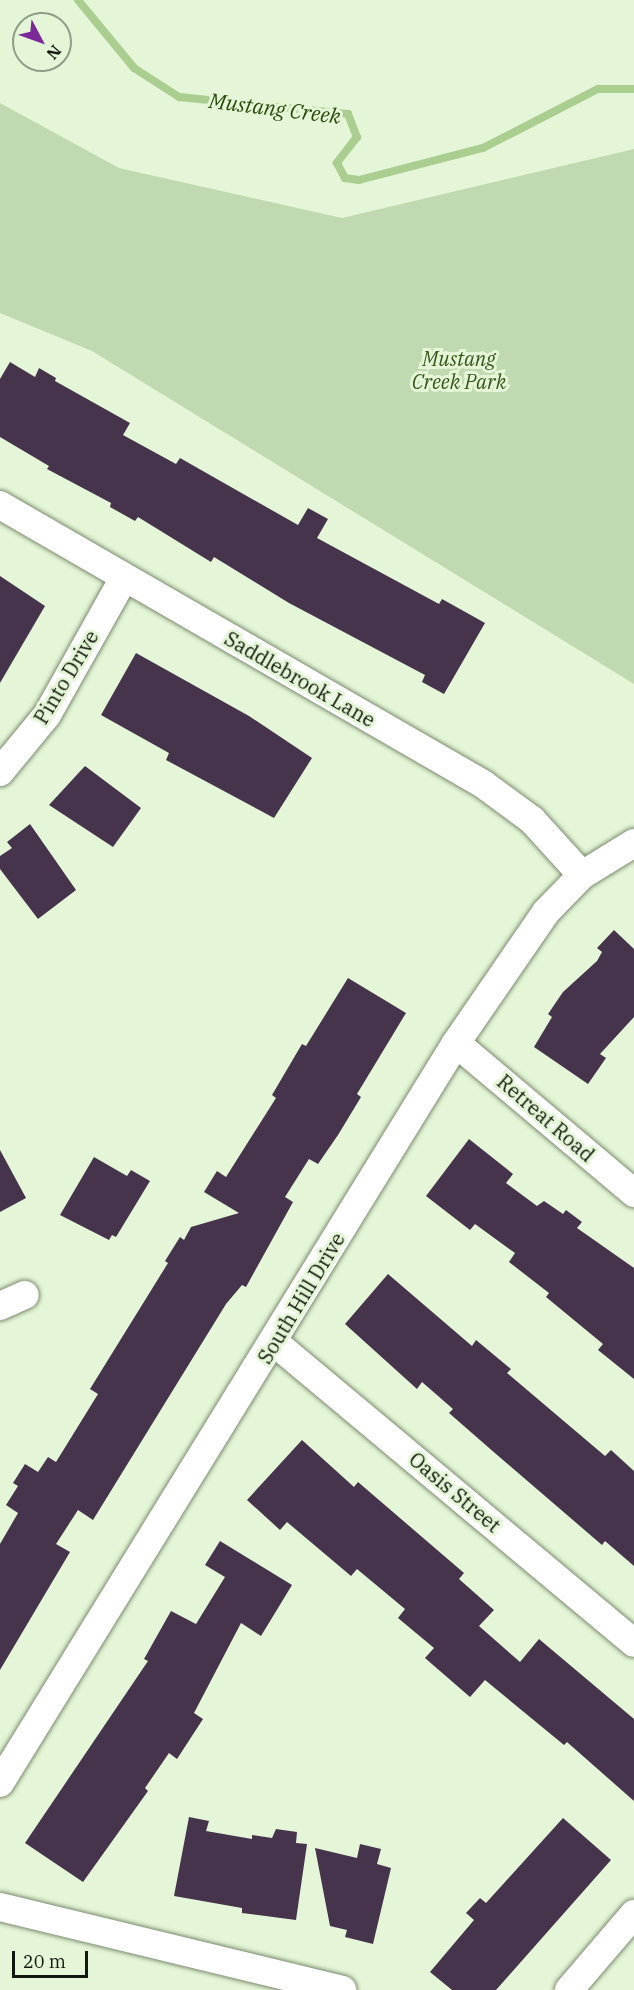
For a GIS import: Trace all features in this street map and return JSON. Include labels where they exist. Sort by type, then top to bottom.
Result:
[{"type":"street","name":"Saddlebrook Lane","points":[[0,505],[483,784],[532,820],[582,875]]},
{"type":"street","name":"Pinto Drive","points":[[0,772],[47,715],[124,578]]},
{"type":"street","name":"South Hill Drive","points":[[0,1782],[274,1342],[456,1043],[546,912],[582,875],[634,843]]},
{"type":"street","name":"Retreat Road","points":[[456,1043],[634,1193]]},
{"type":"street","name":"Oasis Street","points":[[274,1342],[634,1643]]},
{"type":"street","points":[[0,1907],[342,1990]]},
{"type":"street","points":[[569,1990],[634,1914]]},
{"type":"green space","name":"Mustang Creek Park","points":[[0,103],[119,168],[342,218],[634,149],[634,684],[92,351],[0,313]]},
{"type":"building","points":[[10,362],[35,377],[39,368],[56,378],[55,381],[130,423],[123,435],[176,464],[180,458],[298,525],[308,508],[328,519],[317,538],[439,604],[442,599],[485,623],[444,694],[422,682],[425,675],[289,603],[214,557],[211,562],[138,517],[135,521],[110,507],[111,503],[47,469],[49,466],[0,437],[0,379]]},
{"type":"building","points":[[0,576],[45,606],[0,683]]},
{"type":"building","points":[[136,653],[249,716],[312,758],[274,818],[166,760],[169,753],[101,715]]},
{"type":"building","points":[[85,766],[141,808],[113,847],[49,805]]},
{"type":"building","points":[[30,824],[76,890],[38,919],[0,869],[0,856],[12,848],[7,842]]},
{"type":"building","points":[[614,930],[634,949],[634,1017],[600,1054],[606,1058],[588,1084],[534,1047],[552,1017],[548,1014],[563,992],[597,961],[602,952],[597,948]]},
{"type":"building","points":[[348,978],[406,1013],[357,1094],[361,1097],[338,1135],[318,1164],[309,1159],[285,1197],[293,1202],[246,1287],[242,1285],[226,1304],[93,1520],[78,1510],[56,1544],[70,1552],[0,1670],[0,1544],[18,1513],[6,1505],[18,1486],[13,1483],[25,1464],[38,1472],[48,1457],[56,1462],[98,1394],[90,1389],[168,1263],[165,1261],[180,1237],[184,1240],[191,1227],[239,1213],[204,1192],[217,1171],[226,1177],[276,1098],[272,1095],[302,1044],[306,1046]]},
{"type":"building","points":[[469,1139],[513,1174],[506,1183],[537,1206],[544,1201],[563,1214],[566,1210],[582,1222],[577,1228],[634,1268],[634,1379],[598,1350],[603,1344],[546,1297],[549,1293],[509,1262],[515,1253],[475,1224],[470,1230],[426,1196]]},
{"type":"building","points":[[0,1150],[26,1198],[0,1212]]},
{"type":"building","points":[[94,1157],[127,1176],[131,1170],[150,1181],[116,1237],[112,1235],[109,1240],[60,1215]]},
{"type":"building","points":[[388,1274],[472,1346],[476,1340],[511,1369],[507,1373],[605,1456],[611,1450],[634,1471],[634,1566],[605,1541],[602,1545],[496,1454],[449,1413],[453,1409],[422,1382],[417,1389],[345,1324]]},
{"type":"building","points":[[302,1440],[354,1487],[358,1482],[464,1573],[459,1579],[494,1610],[479,1626],[520,1662],[539,1639],[634,1719],[634,1801],[567,1742],[564,1745],[485,1680],[470,1697],[425,1658],[434,1648],[398,1618],[405,1609],[357,1569],[351,1576],[287,1522],[280,1530],[247,1500]]},
{"type":"building","points":[[220,1541],[292,1585],[261,1636],[241,1623],[194,1713],[203,1719],[177,1759],[169,1753],[145,1788],[148,1791],[83,1882],[25,1843],[148,1661],[144,1659],[171,1611],[196,1624],[225,1577],[205,1565]]},
{"type":"building","points":[[189,1817],[209,1821],[206,1831],[252,1839],[252,1835],[272,1838],[276,1829],[297,1832],[296,1843],[307,1844],[296,1920],[242,1913],[242,1908],[174,1896]]},
{"type":"building","points":[[563,1818],[611,1860],[496,1990],[452,1990],[430,1972],[474,1920],[466,1913],[480,1898],[486,1903]]},
{"type":"building","points":[[360,1844],[381,1849],[377,1864],[391,1868],[373,1944],[345,1937],[347,1930],[330,1926],[315,1848],[357,1858]]},
{"type":"waterway","name":"Mustang Creek","points":[[78,0],[134,68],[179,97],[348,114],[357,137],[337,163],[345,178],[359,180],[483,148],[598,89],[634,89]]}]
